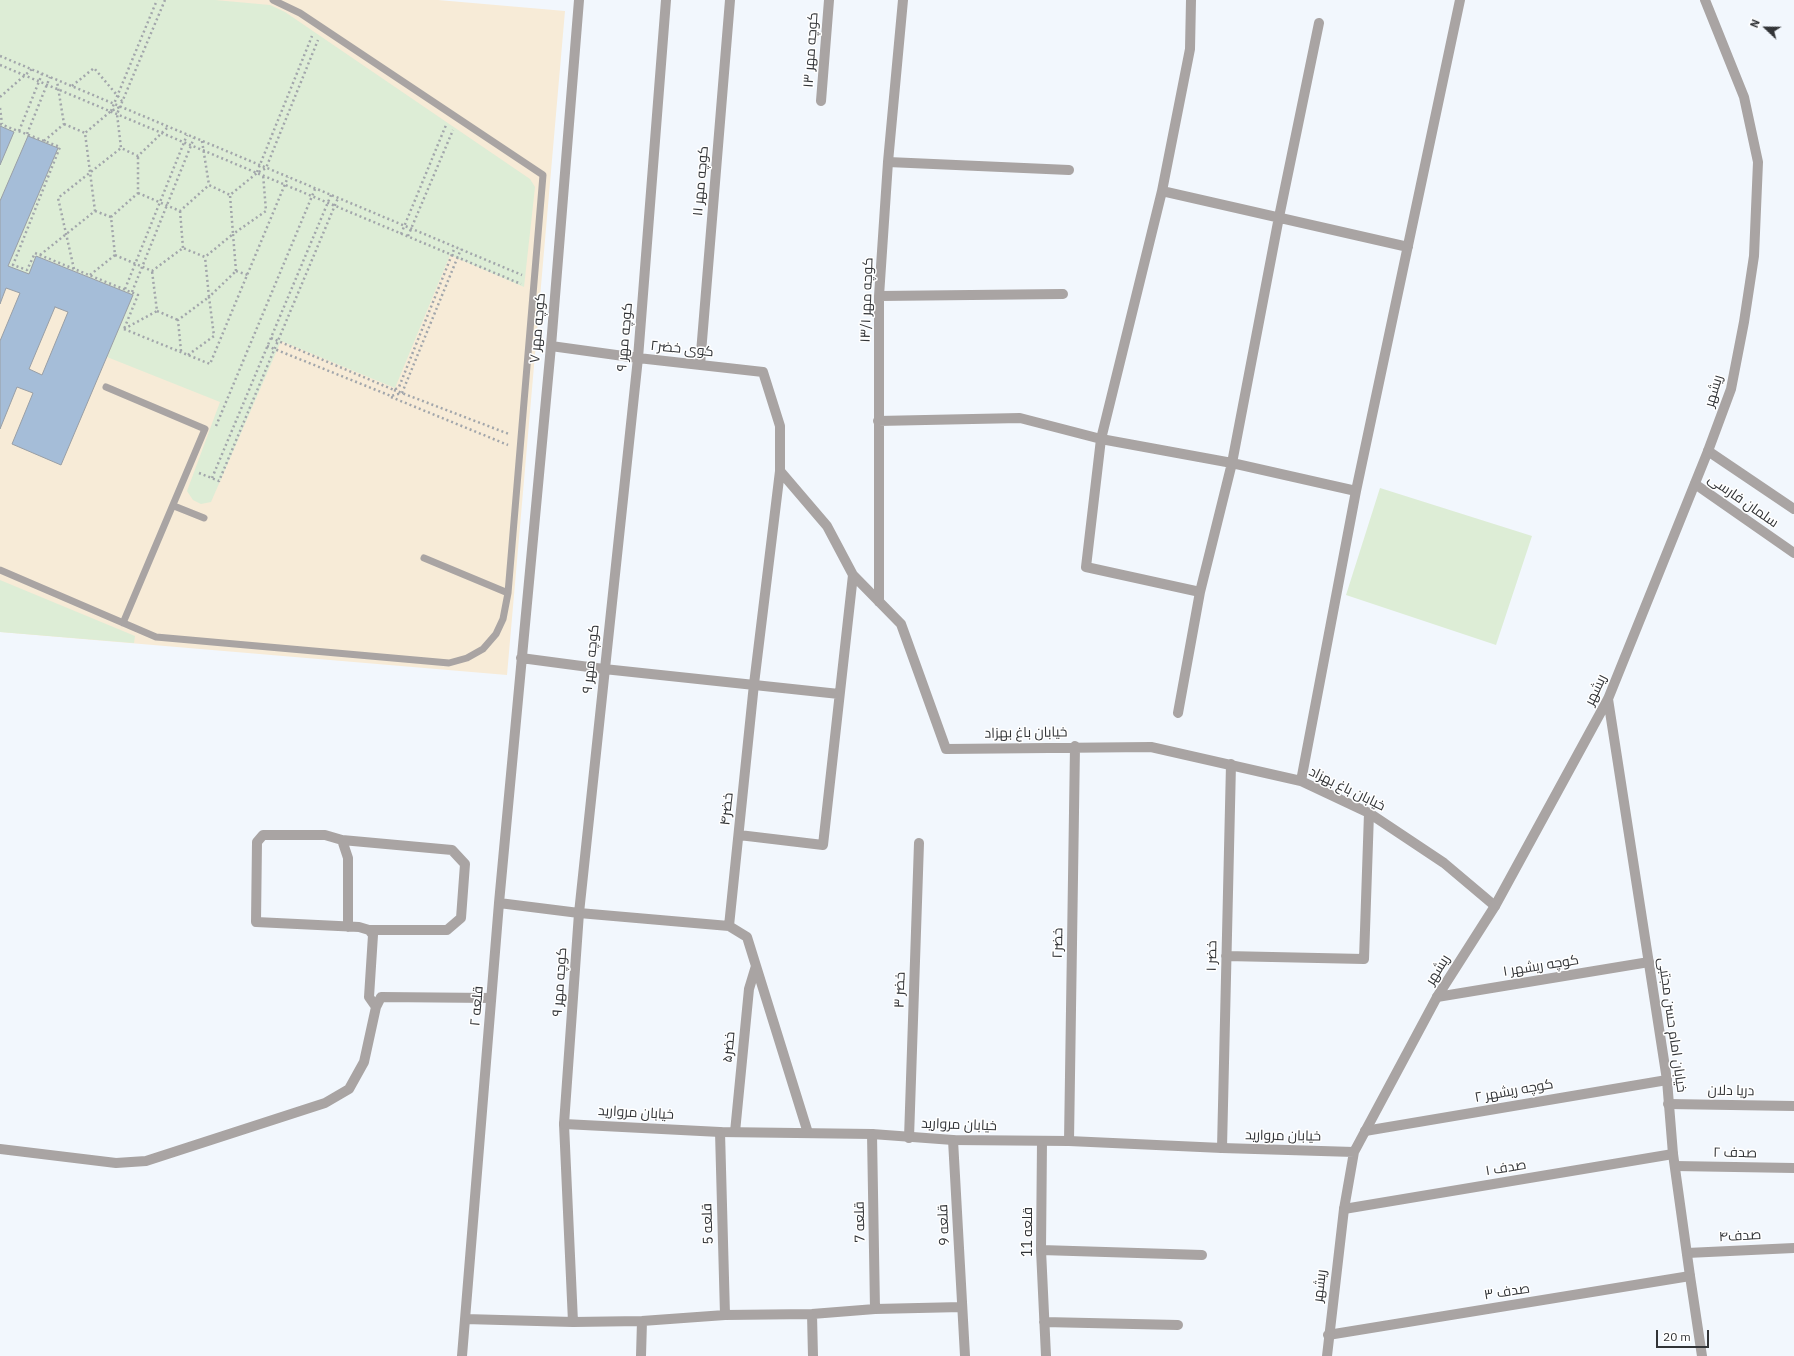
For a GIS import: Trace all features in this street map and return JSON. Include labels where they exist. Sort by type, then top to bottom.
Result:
[{"type":"street","name":"کوچه مهر ۷","points":[[521,658],[551,346],[579,0]]},
{"type":"street","name":"کوچه مهر ۹","points":[[572,1322],[564,1124],[579,913],[638,358],[666,0]]},
{"type":"street","name":"کوچه مهر ۱۱","points":[[700,365],[730,0]]},
{"type":"street","name":"کوچه مهر ۱۳","points":[[821,101],[829,0]]},
{"type":"street","name":"کوچه مهر ۱۳/۱","points":[[879,602],[879,296],[888,162],[903,0]]},
{"type":"street","points":[[1191,0],[1190,49],[1162,191],[1101,439],[1086,567],[1200,592]]},
{"type":"street","points":[[1300,781],[1356,491],[1460,0]]},
{"type":"street","name":"ریشهر","points":[[1327,1356],[1328,1335],[1344,1209],[1354,1152],[1437,997],[1495,906],[1608,699],[1695,484],[1731,389],[1744,322],[1754,256],[1758,162],[1744,97],[1706,0]]},
{"type":"street","points":[[1178,713],[1200,592],[1232,464],[1279,217],[1319,23]]},
{"type":"street","points":[[888,162],[1069,170]]},
{"type":"street","points":[[1162,191],[1408,247]]},
{"type":"street","points":[[879,296],[1063,294]]},
{"type":"street","name":"کوی خضر۲","points":[[551,346],[638,358],[762,372],[780,426],[780,471]]},
{"type":"street","points":[[878,421],[1020,418],[1101,439],[1232,464],[1356,491]]},
{"type":"street","name":"سلمان فارسی","points":[[1708,451],[1794,509]]},
{"type":"street","name":"خیابان باغ بهزاد","points":[[780,471],[827,526],[853,575],[901,624],[946,749],[1075,746],[1151,747],[1231,764],[1300,781],[1369,813],[1444,863],[1495,906]]},
{"type":"street","name":"خضر۴","points":[[729,926],[754,684],[780,471]]},
{"type":"street","name":"سلمان فارسی","points":[[1695,484],[1794,553]]},
{"type":"street","points":[[739,835],[823,845],[853,575]]},
{"type":"street","points":[[521,658],[604,669],[839,694]]},
{"type":"street","name":"قلعه ۲","points":[[462,1356],[499,902],[521,658]]},
{"type":"street","name":"خیابان امام حسن مجتبی","points":[[1608,699],[1667,1080],[1673,1154],[1702,1356]]},
{"type":"street","name":"خضر۲","points":[[1068,1141],[1075,746]]},
{"type":"street","name":"خضر ۱","points":[[1222,1148],[1231,764]]},
{"type":"street","points":[[1226,956],[1364,959],[1369,813]]},
{"type":"street","points":[[263,834],[325,835],[342,840],[452,850],[465,864],[461,918],[448,930],[369,930],[348,927],[256,922],[257,842],[263,834]]},
{"type":"street","points":[[342,840],[348,858],[348,927]]},
{"type":"street","name":"خضر ۳","points":[[908,1138],[919,843]]},
{"type":"street","points":[[499,902],[579,913],[729,926],[747,937],[808,1132]]},
{"type":"street","points":[[369,930],[373,935],[369,997],[376,1007]]},
{"type":"street","name":"کوچه ریشهر ۱","points":[[1437,997],[1649,962]]},
{"type":"street","name":"خضر۵","points":[[734,1132],[749,989],[756,966]]},
{"type":"street","points":[[0,1149],[116,1163],[146,1160],[325,1103],[349,1089],[364,1062],[376,1007],[381,997],[491,998]]},
{"type":"street","name":"کوچه ریشهر ۲","points":[[1365,1131],[1667,1080]]},
{"type":"street","name":"دریا دلان","points":[[1668,1104],[1794,1106]]},
{"type":"street","name":"خیابان مروارید","points":[[564,1124],[720,1132],[872,1134],[908,1138],[953,1140],[1042,1142],[1068,1141],[1354,1152]]},
{"type":"street","name":"قلعه 5","points":[[720,1132],[725,1314]]},
{"type":"street","name":"قلعه 7","points":[[872,1134],[875,1309]]},
{"type":"street","name":"قلعه 9","points":[[953,1140],[965,1356]]},
{"type":"street","name":"قلعه 11","points":[[1042,1142],[1041,1250],[1046,1356]]},
{"type":"street","name":"صدف ۱","points":[[1344,1209],[1673,1154]]},
{"type":"street","name":"صدف ۲","points":[[1675,1166],[1794,1168]]},
{"type":"street","name":"صدف۴","points":[[1687,1253],[1794,1248]]},
{"type":"street","points":[[1041,1250],[1202,1255]]},
{"type":"street","name":"صدف ۳","points":[[1328,1335],[1690,1276]]},
{"type":"street","points":[[465,1319],[572,1322],[642,1321],[725,1314],[812,1314],[875,1309],[962,1307]]},
{"type":"street","points":[[812,1314],[813,1356]]},
{"type":"street","points":[[640,1356],[642,1321]]},
{"type":"street","points":[[1044,1322],[1178,1325]]},
{"type":"lane","points":[[0,570],[156,637],[449,663],[467,658],[483,649],[496,634],[503,619],[508,593],[543,175],[300,13],[273,0]]},
{"type":"lane","points":[[106,387],[205,429],[174,506],[123,623]]},
{"type":"lane","points":[[174,506],[204,518]]},
{"type":"lane","points":[[424,558],[508,593]]},
{"type":"path","points":[[85,133],[110,111],[114,104],[157,0]]},
{"type":"path","points":[[117,114],[165,0]]},
{"type":"path","points":[[257,173],[320,26]]},
{"type":"path","points":[[263,176],[320,26]]},
{"type":"path","points":[[0,56],[534,280]]},
{"type":"path","points":[[0,65],[533,289]]},
{"type":"path","points":[[72,86],[94,68],[117,96],[123,101]]},
{"type":"path","points":[[0,97],[32,69]]},
{"type":"path","points":[[19,131],[42,74]]},
{"type":"path","points":[[27,134],[50,77]]},
{"type":"path","points":[[57,80],[64,124]]},
{"type":"path","points":[[114,104],[117,114],[121,148]]},
{"type":"path","points":[[110,111],[120,106]]},
{"type":"path","points":[[0,108],[1,124],[60,147],[13,265],[27,270],[35,253],[138,295],[124,329]]},
{"type":"path","points":[[401,234],[451,113]]},
{"type":"path","points":[[408,236],[458,118]]},
{"type":"path","points":[[64,124],[85,133]]},
{"type":"path","points":[[44,141],[64,124]]},
{"type":"path","points":[[111,217],[138,193],[138,156],[168,127]]},
{"type":"path","points":[[85,133],[95,210]]},
{"type":"path","points":[[125,289],[187,135]]},
{"type":"path","points":[[132,292],[194,138]]},
{"type":"path","points":[[202,141],[209,185]]},
{"type":"path","points":[[121,148],[138,156]]},
{"type":"path","points":[[74,269],[58,198],[121,148]]},
{"type":"path","points":[[260,166],[263,176],[266,211]]},
{"type":"path","points":[[230,195],[257,173],[266,168]]},
{"type":"path","points":[[124,329],[210,364],[288,177]]},
{"type":"path","points":[[209,185],[230,195]]},
{"type":"path","points":[[180,211],[209,185]]},
{"type":"path","points":[[216,428],[315,189]]},
{"type":"path","points":[[138,193],[180,211]]},
{"type":"path","points":[[178,320],[209,297],[236,271],[230,195]]},
{"type":"path","points":[[212,478],[330,195]]},
{"type":"path","points":[[189,468],[219,481],[338,198]]},
{"type":"path","points":[[40,255],[95,210]]},
{"type":"path","points":[[95,210],[111,217]]},
{"type":"path","points":[[180,211],[183,248]]},
{"type":"path","points":[[266,211],[273,213]]},
{"type":"path","points":[[205,257],[266,211]]},
{"type":"path","points":[[111,217],[115,255]]},
{"type":"path","points":[[394,390],[399,387],[455,247]]},
{"type":"path","points":[[183,248],[205,257]]},
{"type":"path","points":[[152,271],[183,248]]},
{"type":"path","points":[[399,400],[461,249]]},
{"type":"path","points":[[115,255],[152,271]]},
{"type":"path","points":[[90,275],[115,255]]},
{"type":"path","points":[[205,257],[214,336]]},
{"type":"path","points":[[152,271],[157,311]]},
{"type":"path","points":[[236,271],[248,275]]},
{"type":"path","points":[[157,311],[178,320]]},
{"type":"path","points":[[124,329],[157,311]]},
{"type":"path","points":[[178,320],[181,351]]},
{"type":"path","points":[[214,336],[221,338]]},
{"type":"path","points":[[188,355],[214,336]]},
{"type":"path","points":[[271,338],[394,390],[521,438]]},
{"type":"path","points":[[267,346],[520,450]]},
{"type":"path","points":[[390,396],[402,393]]},
{"type":"path","points":[[195,478],[198,472]]},
{"type":"shaded area","points":[[0,0],[438,0],[565,11],[507,675],[0,632]]},
{"type":"green space","points":[[0,0],[215,0],[270,5],[285,12],[530,179],[535,187],[524,287],[450,255],[395,388],[281,341],[211,502],[201,504],[193,500],[187,491],[220,402],[107,357],[133,295],[37,256],[29,274],[8,266],[58,148],[28,137],[0,201]]},
{"type":"green space","points":[[1380,488],[1532,536],[1496,645],[1346,595]]},
{"type":"green space","points":[[0,580],[135,636],[134,643],[0,632]]},
{"type":"building","points":[[0,126],[14,132],[0,165]]},
{"type":"building","points":[[28,136],[58,148],[8,266],[29,274],[36,256],[133,295],[61,465],[12,444],[33,393],[17,387],[0,429],[0,341],[20,293],[6,288],[0,304],[0,201]],"holes":[[[55,307],[68,312],[42,375],[29,369]]]}]
